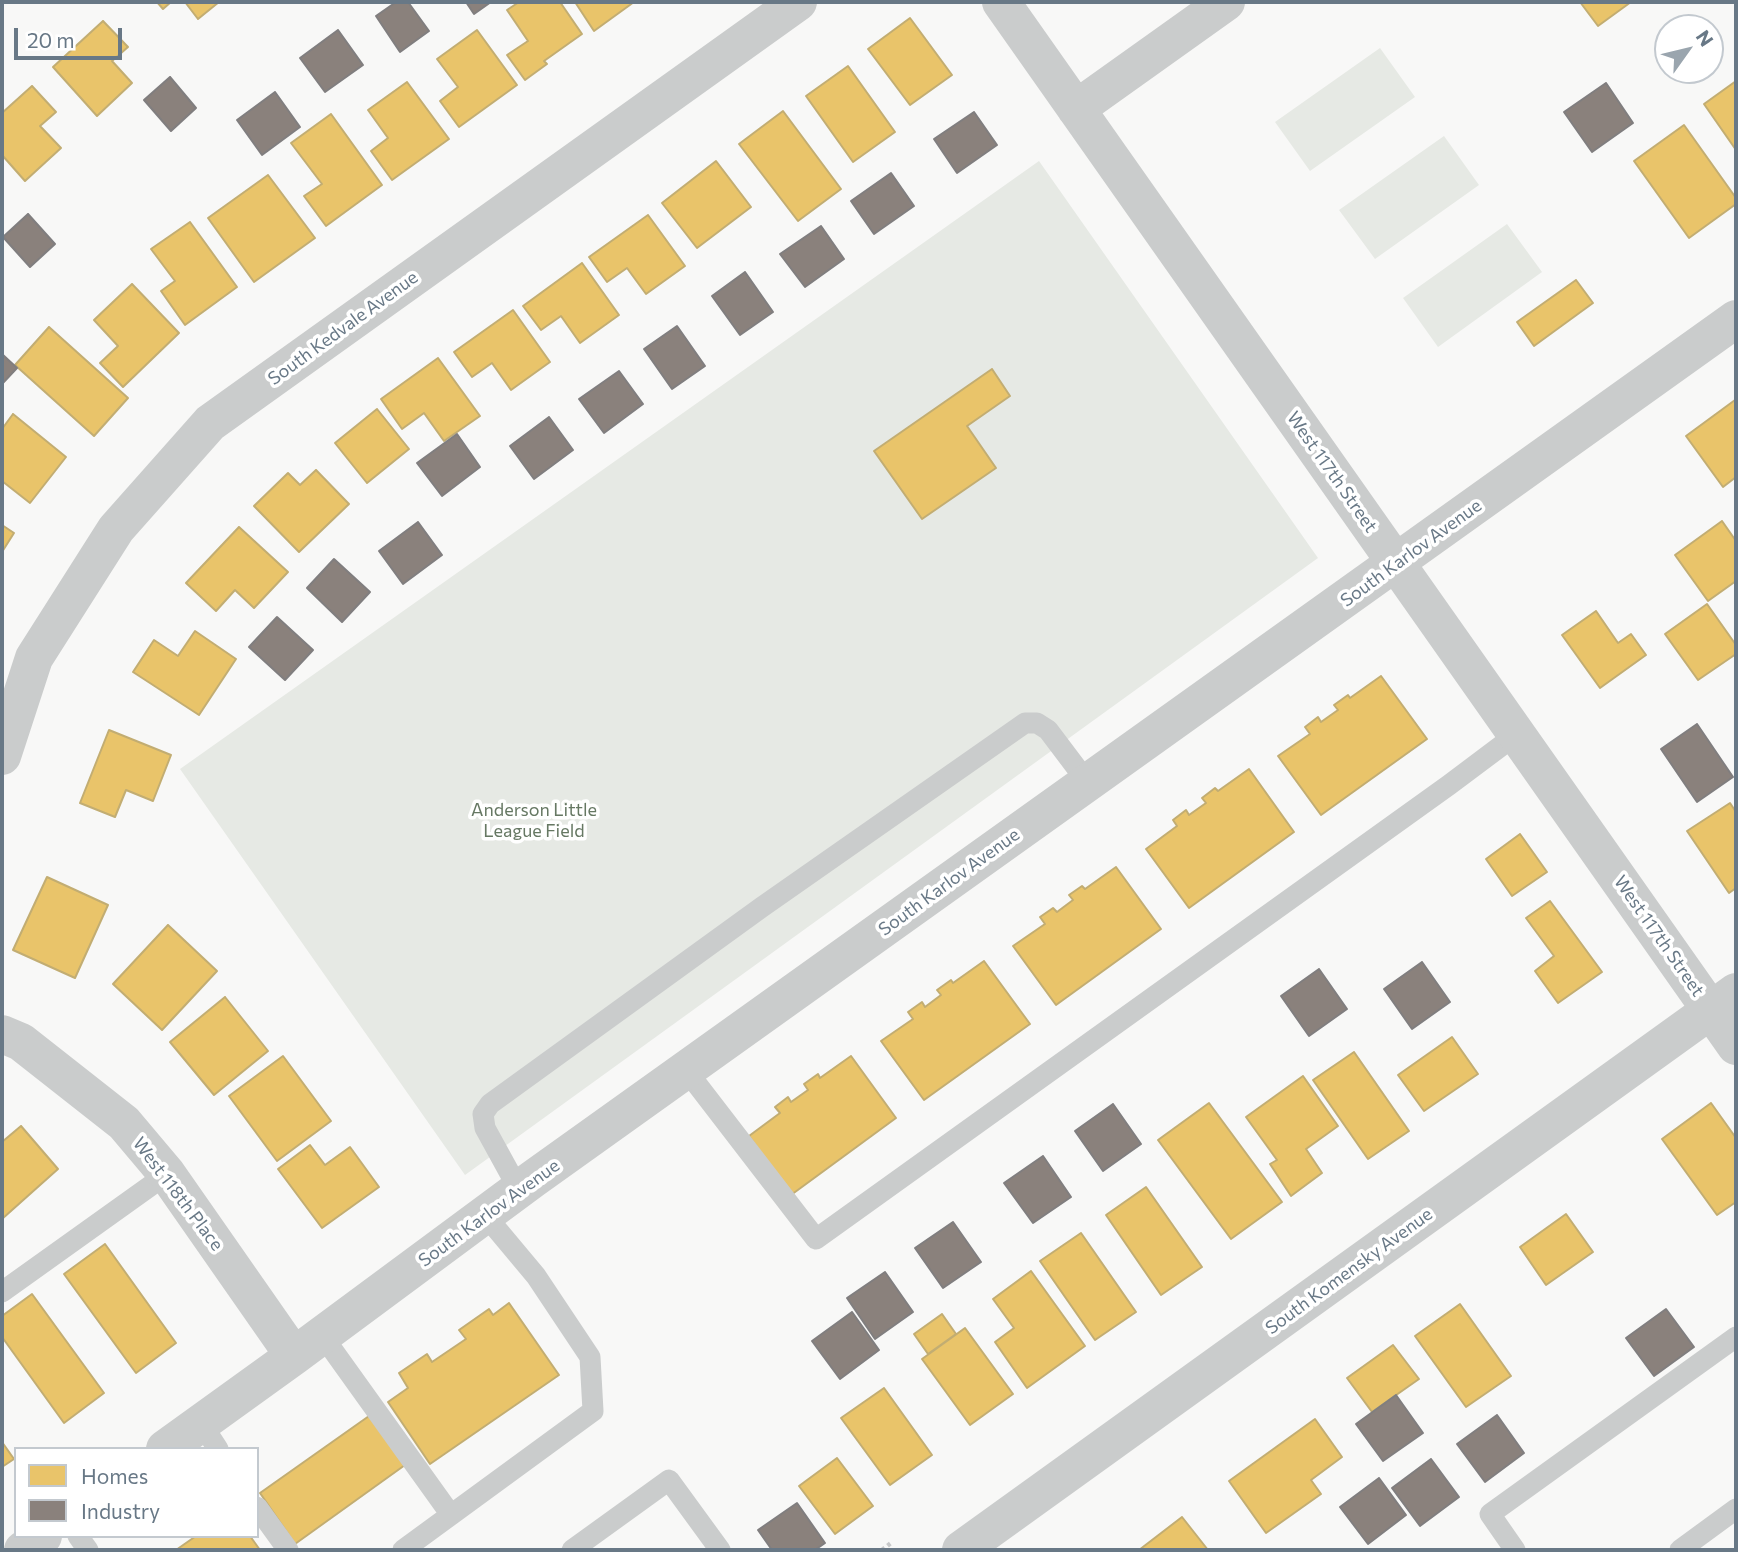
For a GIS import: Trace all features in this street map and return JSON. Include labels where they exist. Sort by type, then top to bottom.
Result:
[{"type":"street","name":"South Kedvale Avenue","points":[[2,756],[34,658],[116,529],[211,423],[798,2]]},
{"type":"street","name":"West 117th Street","points":[[1001,2],[1517,734],[1724,1001],[1736,1046]]},
{"type":"street","points":[[1076,109],[1226,2]]},
{"type":"street","name":"South Karlov Avenue","points":[[172,1447],[209,1436],[308,1346],[519,1190],[1736,319]]},
{"type":"street","name":"South Komensky Avenue","points":[[961,1550],[1724,1001]]},
{"type":"street","name":"West 118th Place","points":[[2,1034],[21,1042],[124,1123],[308,1346]]},
{"type":"street","points":[[23,1550],[40,1538]]},
{"type":"lane","points":[[519,1190],[485,1128],[483,1115],[490,1104],[762,907],[1025,723],[1037,723],[1048,730],[1088,783]]},
{"type":"lane","points":[[686,1070],[816,1239],[1450,785],[1517,734]]},
{"type":"lane","points":[[2,1292],[167,1174]]},
{"type":"lane","points":[[403,1550],[593,1411],[590,1357],[536,1276],[485,1215]]},
{"type":"lane","points":[[1515,1550],[1490,1514],[1736,1337]]},
{"type":"lane","points":[[308,1346],[451,1515]]},
{"type":"lane","points":[[572,1550],[669,1480],[720,1550]]},
{"type":"lane","points":[[1680,1550],[1736,1509]]},
{"type":"lane","points":[[259,1510],[288,1550]]},
{"type":"path","points":[[882,1550],[891,1543]]},
{"type":"green space","points":[[1380,48],[1415,97],[1310,171],[1275,122]]},
{"type":"green space","points":[[1444,136],[1479,185],[1375,259],[1339,210]]},
{"type":"green space","name":"Anderson Little League Field","points":[[1039,161],[1318,558],[465,1175],[180,769]]},
{"type":"green space","points":[[1507,224],[1542,272],[1438,347],[1403,298]]},
{"type":"building: Homes","points":[[157,2],[171,2],[163,9]]},
{"type":"building: Homes","points":[[185,2],[219,2],[198,19]]},
{"type":"building: Homes","points":[[519,2],[560,2],[582,34],[544,61],[547,64],[525,80],[507,55],[528,41],[507,10]]},
{"type":"building: Homes","points":[[575,2],[634,2],[594,31]]},
{"type":"building: Homes","points":[[1580,2],[1631,2],[1598,26]]},
{"type":"building: Homes","points":[[910,18],[952,75],[910,105],[868,49]]},
{"type":"building: Homes","points":[[103,21],[128,47],[112,61],[132,83],[97,116],[53,67]]},
{"type":"building: Homes","points":[[477,30],[517,85],[459,127],[440,101],[458,87],[437,59]]},
{"type":"building: Homes","points":[[848,66],[895,132],[853,162],[806,96]]},
{"type":"building: Homes","points":[[1736,81],[1736,150],[1704,104]]},
{"type":"building: Homes","points":[[407,82],[449,139],[392,180],[371,151],[388,138],[368,110]]},
{"type":"building: Homes","points":[[32,86],[56,112],[40,126],[61,148],[25,181],[2,155],[2,113]]},
{"type":"building: Homes","points":[[783,111],[841,189],[798,221],[739,144]]},
{"type":"building: Homes","points":[[331,114],[382,185],[326,226],[304,196],[322,184],[291,143]]},
{"type":"building: Homes","points":[[1684,125],[1736,198],[1736,204],[1689,238],[1634,161]]},
{"type":"building: Homes","points":[[716,161],[751,207],[697,248],[662,203]]},
{"type":"building: Homes","points":[[268,175],[315,238],[254,282],[208,218]]},
{"type":"building: Homes","points":[[648,215],[685,266],[646,294],[627,268],[607,282],[589,257]]},
{"type":"building: Homes","points":[[190,222],[237,287],[185,325],[161,291],[175,281],[151,249]]},
{"type":"building: Homes","points":[[582,263],[619,315],[580,343],[561,316],[541,330],[523,306]]},
{"type":"building: Homes","points":[[1576,280],[1593,303],[1534,346],[1517,322]]},
{"type":"building: Homes","points":[[132,284],[179,333],[123,387],[100,363],[118,346],[94,320]]},
{"type":"building: Homes","points":[[513,310],[550,362],[511,390],[492,363],[472,377],[454,352]]},
{"type":"building: Homes","points":[[49,327],[128,398],[94,436],[15,365]]},
{"type":"building: Homes","points":[[438,358],[480,416],[444,441],[424,413],[402,429],[381,399]]},
{"type":"building: Homes","points":[[992,369],[1010,396],[967,426],[996,468],[922,519],[874,451]]},
{"type":"building: Homes","points":[[1735,400],[1736,477],[1723,487],[1686,436]]},
{"type":"building: Homes","points":[[377,409],[409,449],[367,483],[335,443]]},
{"type":"building: Homes","points":[[13,414],[66,457],[30,503],[2,481],[2,429]]},
{"type":"building: Homes","points":[[316,470],[349,504],[299,552],[254,506],[288,473],[300,485]]},
{"type":"building: Homes","points":[[1722,521],[1736,541],[1736,581],[1708,601],[1675,555]]},
{"type":"building: Homes","points":[[2,525],[14,533],[2,552]]},
{"type":"building: Homes","points":[[239,527],[288,572],[254,608],[235,590],[216,611],[186,583]]},
{"type":"building: Homes","points":[[1707,604],[1736,645],[1736,654],[1698,680],[1665,634]]},
{"type":"building: Homes","points":[[1596,611],[1618,643],[1631,634],[1646,655],[1600,688],[1562,635]]},
{"type":"building: Homes","points":[[195,631],[236,659],[199,715],[133,672],[154,640],[178,656]]},
{"type":"building: Homes","points":[[1381,676],[1427,739],[1321,815],[1278,756],[1310,734],[1305,727],[1318,717],[1321,722],[1338,710],[1334,705],[1348,695],[1350,698]]},
{"type":"building: Homes","points":[[109,730],[171,755],[153,801],[126,790],[115,817],[80,803]]},
{"type":"building: Homes","points":[[1249,769],[1294,832],[1189,908],[1146,849],[1177,826],[1173,820],[1186,810],[1189,815],[1206,803],[1202,798],[1215,788],[1218,791]]},
{"type":"building: Homes","points":[[1730,803],[1736,812],[1736,888],[1729,893],[1687,831]]},
{"type":"building: Homes","points":[[1520,834],[1547,872],[1512,896],[1486,859]]},
{"type":"building: Homes","points":[[1116,867],[1161,929],[1056,1005],[1013,946],[1045,924],[1040,917],[1053,908],[1057,912],[1073,900],[1069,895],[1082,886],[1085,889]]},
{"type":"building: Homes","points":[[47,877],[108,905],[75,978],[13,950]]},
{"type":"building: Homes","points":[[1550,901],[1602,972],[1558,1003],[1535,971],[1554,956],[1526,918]]},
{"type":"building: Homes","points":[[168,925],[217,971],[162,1030],[113,984]]},
{"type":"building: Homes","points":[[984,961],[1030,1024],[924,1100],[881,1041],[913,1019],[908,1012],[922,1002],[925,1007],[941,995],[937,990],[951,980],[953,983]]},
{"type":"building: Homes","points":[[225,997],[268,1051],[214,1095],[170,1042]]},
{"type":"building: Homes","points":[[1452,1037],[1478,1074],[1424,1111],[1398,1075]]},
{"type":"building: Homes","points":[[1354,1052],[1409,1131],[1368,1159],[1313,1080]]},
{"type":"building: Homes","points":[[283,1056],[331,1121],[277,1161],[229,1096]]},
{"type":"building: Homes","points":[[851,1056],[896,1118],[791,1195],[749,1136],[780,1113],[775,1107],[788,1097],[791,1102],[808,1090],[804,1084],[818,1074],[820,1078]]},
{"type":"building: Homes","points":[[1303,1076],[1338,1126],[1306,1149],[1322,1173],[1291,1196],[1270,1164],[1277,1160],[1246,1117]]},
{"type":"building: Homes","points":[[1209,1103],[1282,1202],[1231,1239],[1158,1140]]},
{"type":"building: Homes","points":[[1711,1103],[1736,1138],[1736,1202],[1717,1215],[1662,1139]]},
{"type":"building: Homes","points":[[21,1126],[58,1169],[2,1219],[2,1142]]},
{"type":"building: Homes","points":[[310,1145],[325,1165],[350,1147],[379,1187],[322,1228],[278,1169]]},
{"type":"building: Homes","points":[[1146,1187],[1202,1267],[1161,1295],[1106,1215]]},
{"type":"building: Homes","points":[[1566,1214],[1593,1252],[1546,1285],[1520,1247]]},
{"type":"building: Homes","points":[[1081,1233],[1136,1312],[1095,1340],[1040,1261]]},
{"type":"building: Homes","points":[[105,1244],[176,1343],[136,1373],[64,1274]]},
{"type":"building: Homes","points":[[1031,1271],[1085,1346],[1027,1388],[995,1342],[1014,1328],[993,1299]]},
{"type":"building: Homes","points":[[32,1294],[104,1393],[64,1423],[2,1337],[2,1316]]},
{"type":"building: Homes","points":[[509,1303],[559,1375],[430,1464],[388,1402],[408,1388],[399,1373],[427,1354],[432,1362],[466,1339],[459,1330],[489,1309],[493,1315]]},
{"type":"building: Homes","points":[[1460,1304],[1511,1376],[1466,1407],[1415,1336]]},
{"type":"building: Homes","points":[[942,1314],[956,1334],[928,1354],[914,1334]]},
{"type":"building: Homes","points":[[965,1328],[1013,1394],[970,1425],[922,1359]]},
{"type":"building: Homes","points":[[1393,1345],[1419,1379],[1372,1412],[1347,1378]]},
{"type":"building: Homes","points":[[884,1388],[932,1455],[890,1485],[841,1418]]},
{"type":"building: Homes","points":[[369,1416],[405,1465],[295,1544],[260,1493]]},
{"type":"building: Homes","points":[[1315,1419],[1342,1457],[1311,1480],[1321,1494],[1266,1533],[1229,1481]]},
{"type":"building: Homes","points":[[2,1442],[14,1459],[2,1467]]},
{"type":"building: Homes","points":[[837,1458],[873,1506],[835,1534],[799,1486]]},
{"type":"building: Homes","points":[[1182,1517],[1208,1550],[1139,1550]]},
{"type":"building: Homes","points":[[193,1538],[251,1538],[260,1550],[176,1550]]},
{"type":"building: Industry","points":[[396,2],[408,2],[429,31],[400,52],[376,16]]},
{"type":"building: Industry","points":[[466,2],[491,2],[474,14]]},
{"type":"building: Industry","points":[[338,30],[363,65],[325,92],[300,58]]},
{"type":"building: Industry","points":[[170,77],[196,108],[171,131],[144,100]]},
{"type":"building: Industry","points":[[1606,83],[1633,123],[1592,152],[1564,112]]},
{"type":"building: Industry","points":[[275,92],[300,127],[262,155],[237,120]]},
{"type":"building: Industry","points":[[974,112],[997,145],[957,173],[934,139]]},
{"type":"building: Industry","points":[[891,173],[914,206],[874,234],[851,201]]},
{"type":"building: Industry","points":[[28,214],[55,244],[30,267],[3,237]]},
{"type":"building: Industry","points":[[821,226],[844,259],[805,287],[780,254]]},
{"type":"building: Industry","points":[[745,272],[773,312],[740,335],[712,296]]},
{"type":"building: Industry","points":[[677,326],[705,366],[672,389],[644,349]]},
{"type":"building: Industry","points":[[2,354],[17,368],[2,384]]},
{"type":"building: Industry","points":[[619,371],[643,404],[604,433],[579,399]]},
{"type":"building: Industry","points":[[549,417],[573,450],[534,479],[510,446]]},
{"type":"building: Industry","points":[[457,434],[480,467],[442,496],[417,463]]},
{"type":"building: Industry","points":[[418,522],[442,555],[403,584],[379,551]]},
{"type":"building: Industry","points":[[334,559],[370,592],[342,622],[307,588]]},
{"type":"building: Industry","points":[[277,617],[313,650],[285,680],[249,647]]},
{"type":"building: Industry","points":[[1697,724],[1733,777],[1697,802],[1661,749]]},
{"type":"building: Industry","points":[[1422,962],[1450,1002],[1412,1029],[1384,989]]},
{"type":"building: Industry","points":[[1319,969],[1347,1009],[1309,1036],[1281,996]]},
{"type":"building: Industry","points":[[1113,1104],[1141,1144],[1103,1171],[1075,1131]]},
{"type":"building: Industry","points":[[1043,1156],[1071,1197],[1033,1223],[1004,1183]]},
{"type":"building: Industry","points":[[953,1222],[981,1262],[943,1288],[915,1248]]},
{"type":"building: Industry","points":[[885,1272],[913,1312],[875,1339],[847,1298]]},
{"type":"building: Industry","points":[[1666,1309],[1694,1347],[1654,1376],[1626,1338]]},
{"type":"building: Industry","points":[[852,1312],[879,1350],[840,1379],[812,1341]]},
{"type":"building: Industry","points":[[1396,1395],[1423,1433],[1383,1461],[1356,1424]]},
{"type":"building: Industry","points":[[1497,1415],[1524,1453],[1485,1482],[1457,1444]]},
{"type":"building: Industry","points":[[1431,1459],[1459,1497],[1420,1526],[1392,1488]]},
{"type":"building: Industry","points":[[1379,1478],[1406,1515],[1368,1544],[1340,1507]]},
{"type":"building: Industry","points":[[797,1503],[825,1543],[815,1550],[772,1550],[758,1530]]}]
